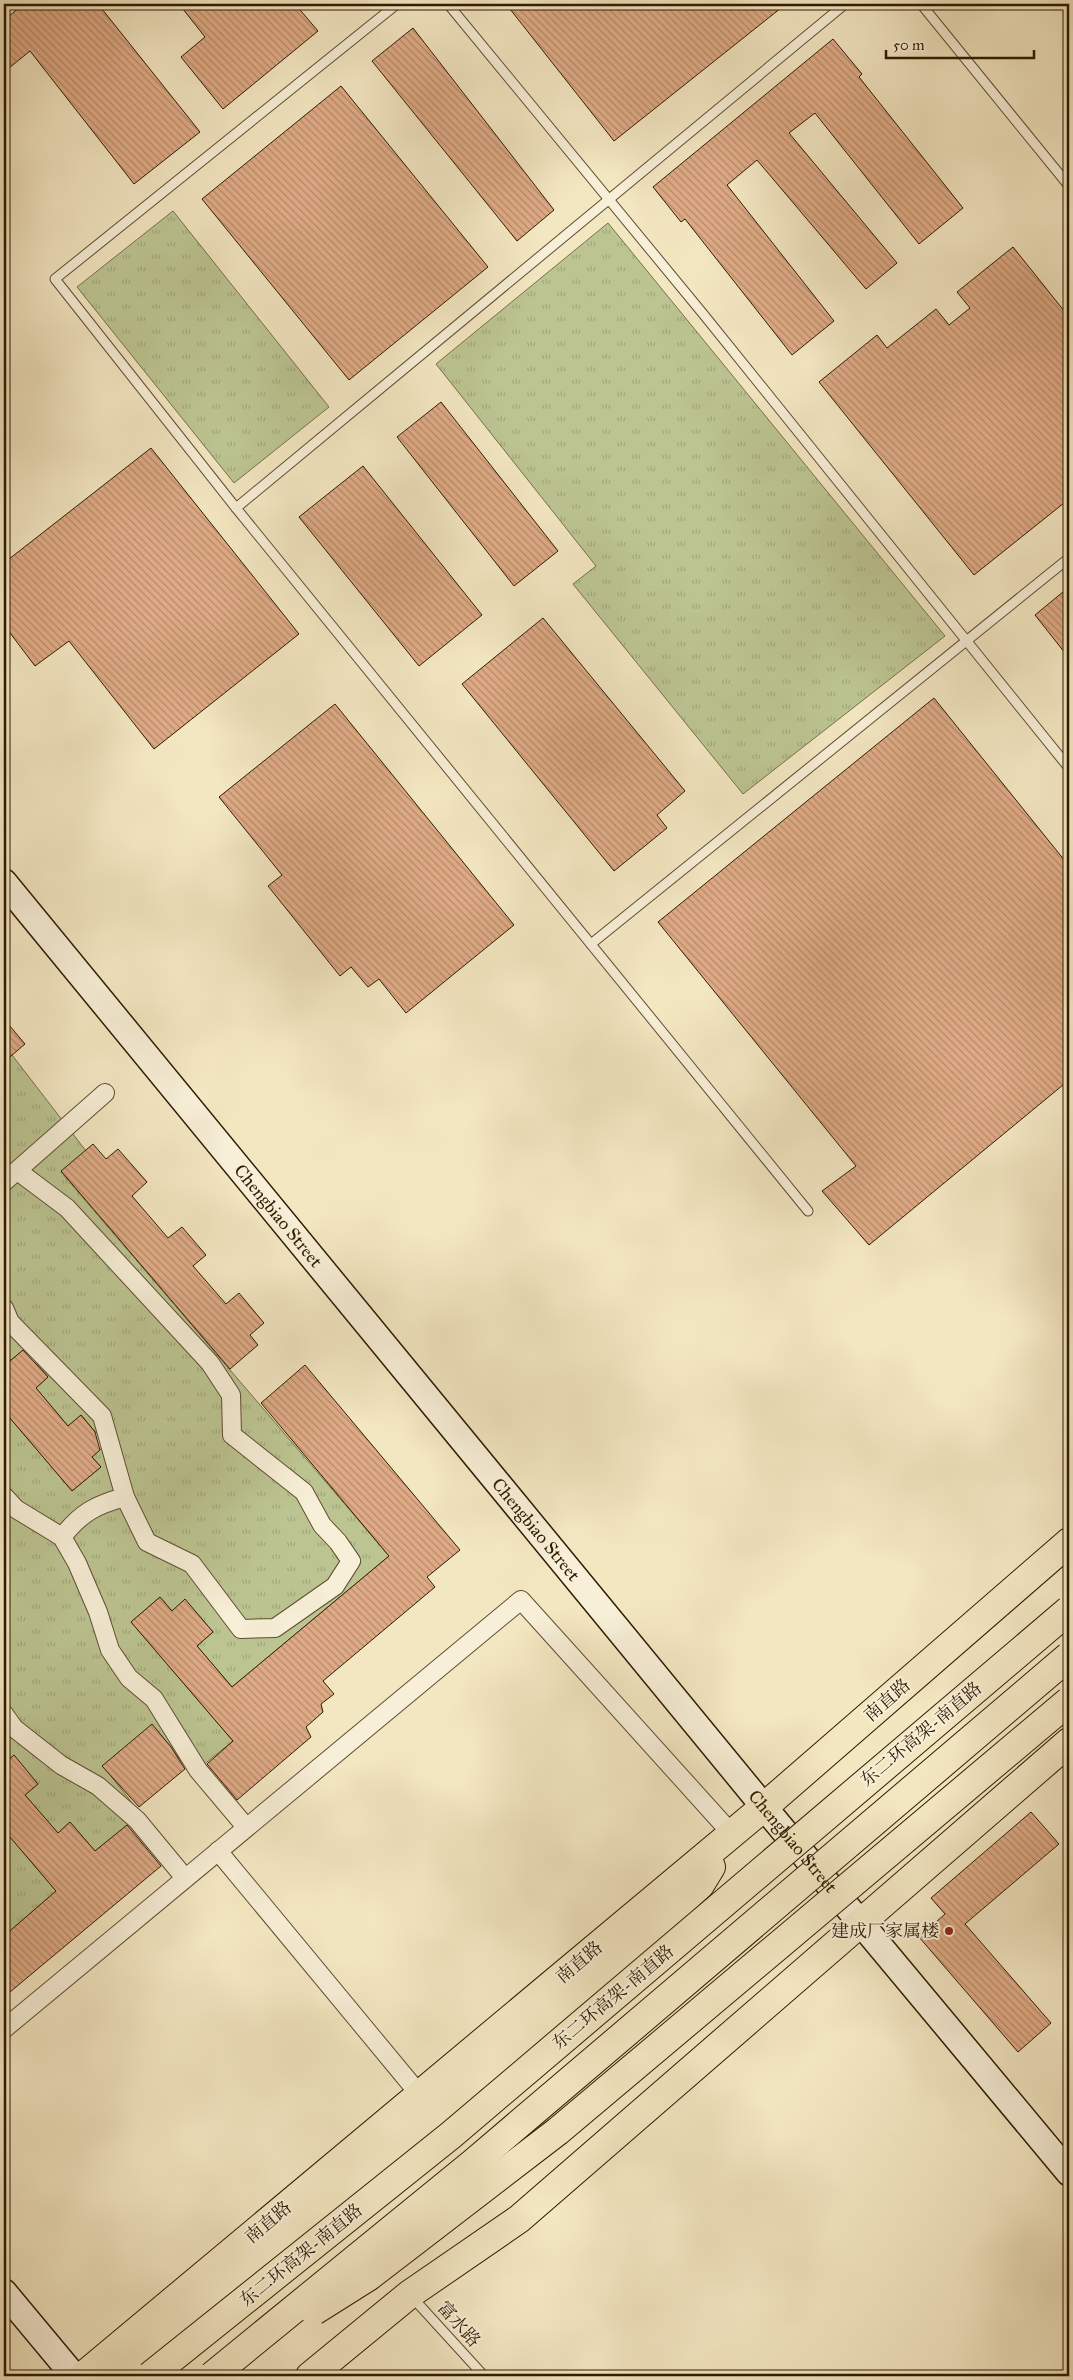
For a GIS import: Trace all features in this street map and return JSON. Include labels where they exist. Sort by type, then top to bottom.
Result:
[{"type":"highway","name":"南直路","points":[[83,2376],[764,1808],[1069,1542]]},
{"type":"highway","name":"东二环高架-南直路","points":[[150,2376],[451,2134],[1069,1610]]},
{"type":"highway","name":"东二环高架-南直路","points":[[216,2373],[481,2156],[1069,1656]]},
{"type":"highway","points":[[216,2373],[368,2278],[558,2131],[1069,1701]]},
{"type":"highway","points":[[310,2376],[410,2294],[519,2219],[1069,1742]]},
{"type":"highway","points":[[117,2376],[618,1960],[700,1885],[732,1834]]},
{"type":"street","name":"Chengbiao Street","points":[[4,882],[764,1808],[1069,2173]]},
{"type":"street","points":[[4,1182],[105,1093]]},
{"type":"street","points":[[4,1308],[10,1322],[102,1416],[125,1497],[147,1542],[192,1564],[241,1629],[275,1628],[335,1586],[351,1561],[338,1542],[322,1525],[304,1492],[232,1435],[231,1395],[210,1363],[67,1208],[23,1175]]},
{"type":"street","points":[[4,1496],[16,1509],[62,1537],[77,1563],[95,1604],[110,1650],[129,1678],[154,1699],[198,1770],[246,1827]]},
{"type":"street","points":[[62,1537],[76,1520],[98,1504],[125,1497]]},
{"type":"street","points":[[4,2029],[521,1600],[732,1834]]},
{"type":"street","points":[[4,1714],[14,1728],[53,1759],[98,1786],[137,1820],[185,1878]]},
{"type":"street","points":[[218,1851],[420,2095]]},
{"type":"street","points":[[4,2292],[74,2376]]},
{"type":"lane","points":[[397,4],[55,279],[236,508],[808,1211]]},
{"type":"lane","points":[[448,4],[967,640],[1069,768]]},
{"type":"lane","points":[[236,508],[844,4]]},
{"type":"lane","points":[[921,4],[1069,186]]},
{"type":"lane","points":[[592,944],[1069,558]]},
{"type":"lane","name":"富水路","points":[[410,2294],[484,2376]]},
{"type":"green space","points":[[173,211],[329,407],[234,483],[77,287]]},
{"type":"green space","points":[[608,223],[945,636],[743,794],[573,584],[596,566],[436,364]]},
{"type":"green space","points":[[12,1055],[86,1151],[61,1172],[389,1556],[232,1687],[197,1646],[213,1632],[185,1600],[172,1611],[160,1597],[131,1622],[233,1741],[192,1774],[152,1725],[103,1766],[144,1818],[131,1822],[95,1851],[70,1822],[58,1833],[25,1795],[38,1784],[14,1756],[4,1764],[4,1411],[72,1491],[101,1467],[92,1457],[106,1444],[81,1415],[68,1426],[36,1388],[48,1377],[25,1349],[11,1360],[4,1352],[4,1062]]},
{"type":"green space","points":[[4,1830],[56,1891],[4,1936]]},
{"type":"building","points":[[24,4],[98,4],[200,132],[134,184],[30,51],[4,72],[4,20]]},
{"type":"building","points":[[179,4],[295,4],[318,31],[223,109],[181,57],[205,37]]},
{"type":"building","points":[[506,4],[786,4],[614,141]]},
{"type":"building","points":[[413,28],[554,210],[517,241],[372,61]]},
{"type":"building","points":[[833,39],[862,74],[859,77],[963,208],[919,244],[815,113],[789,133],[897,263],[866,289],[757,160],[727,185],[834,321],[792,355],[685,219],[681,222],[653,187]]},
{"type":"building","points":[[341,86],[488,267],[349,380],[202,199]]},
{"type":"building","points":[[1013,247],[1069,317],[1069,499],[974,575],[819,382],[877,335],[887,348],[936,309],[949,325],[970,308],[957,292]]},
{"type":"building","points":[[441,402],[558,551],[514,586],[397,437]]},
{"type":"building","points":[[151,448],[299,634],[154,749],[69,641],[35,666],[4,625],[4,563]]},
{"type":"building","points":[[363,466],[482,615],[419,666],[299,517]]},
{"type":"building","points":[[1069,587],[1069,658],[1035,615]]},
{"type":"building","points":[[543,618],[685,791],[657,815],[667,828],[614,871],[462,684]]},
{"type":"building","points":[[934,698],[1069,866],[1069,1080],[869,1245],[822,1191],[856,1166],[658,922]]},
{"type":"building","points":[[335,704],[514,925],[406,1013],[379,979],[368,987],[351,967],[340,976],[268,886],[282,875],[219,797]]},
{"type":"building","points":[[4,1019],[25,1044],[4,1062]]},
{"type":"building","points":[[93,1144],[106,1159],[118,1149],[147,1182],[132,1196],[168,1238],[182,1227],[206,1255],[193,1266],[226,1304],[239,1293],[264,1323],[250,1335],[258,1345],[230,1369],[61,1171]]},
{"type":"building","points":[[23,1350],[48,1377],[36,1388],[68,1426],[81,1415],[95,1432],[100,1450],[92,1457],[101,1467],[72,1491],[4,1411],[4,1366]]},
{"type":"building","points":[[305,1365],[460,1550],[427,1577],[435,1587],[323,1681],[334,1694],[321,1704],[323,1712],[306,1727],[311,1737],[237,1800],[207,1764],[233,1741],[131,1622],[160,1597],[172,1611],[185,1599],[213,1632],[197,1646],[232,1687],[389,1556],[261,1403]]},
{"type":"building","points":[[152,1724],[171,1747],[185,1769],[139,1807],[102,1766]]},
{"type":"building","points":[[14,1755],[38,1784],[25,1795],[58,1833],[70,1822],[95,1851],[127,1825],[161,1866],[4,1997],[4,1936],[56,1891],[4,1830],[4,1764]]},
{"type":"building","name":"建成厂家属楼","points":[[1031,1812],[1059,1844],[965,1924],[1051,2023],[1018,2052],[919,1937],[945,1914],[931,1898]]},
{"type":"place","name":"建成厂家属楼","points":[[949,1931]]}]
